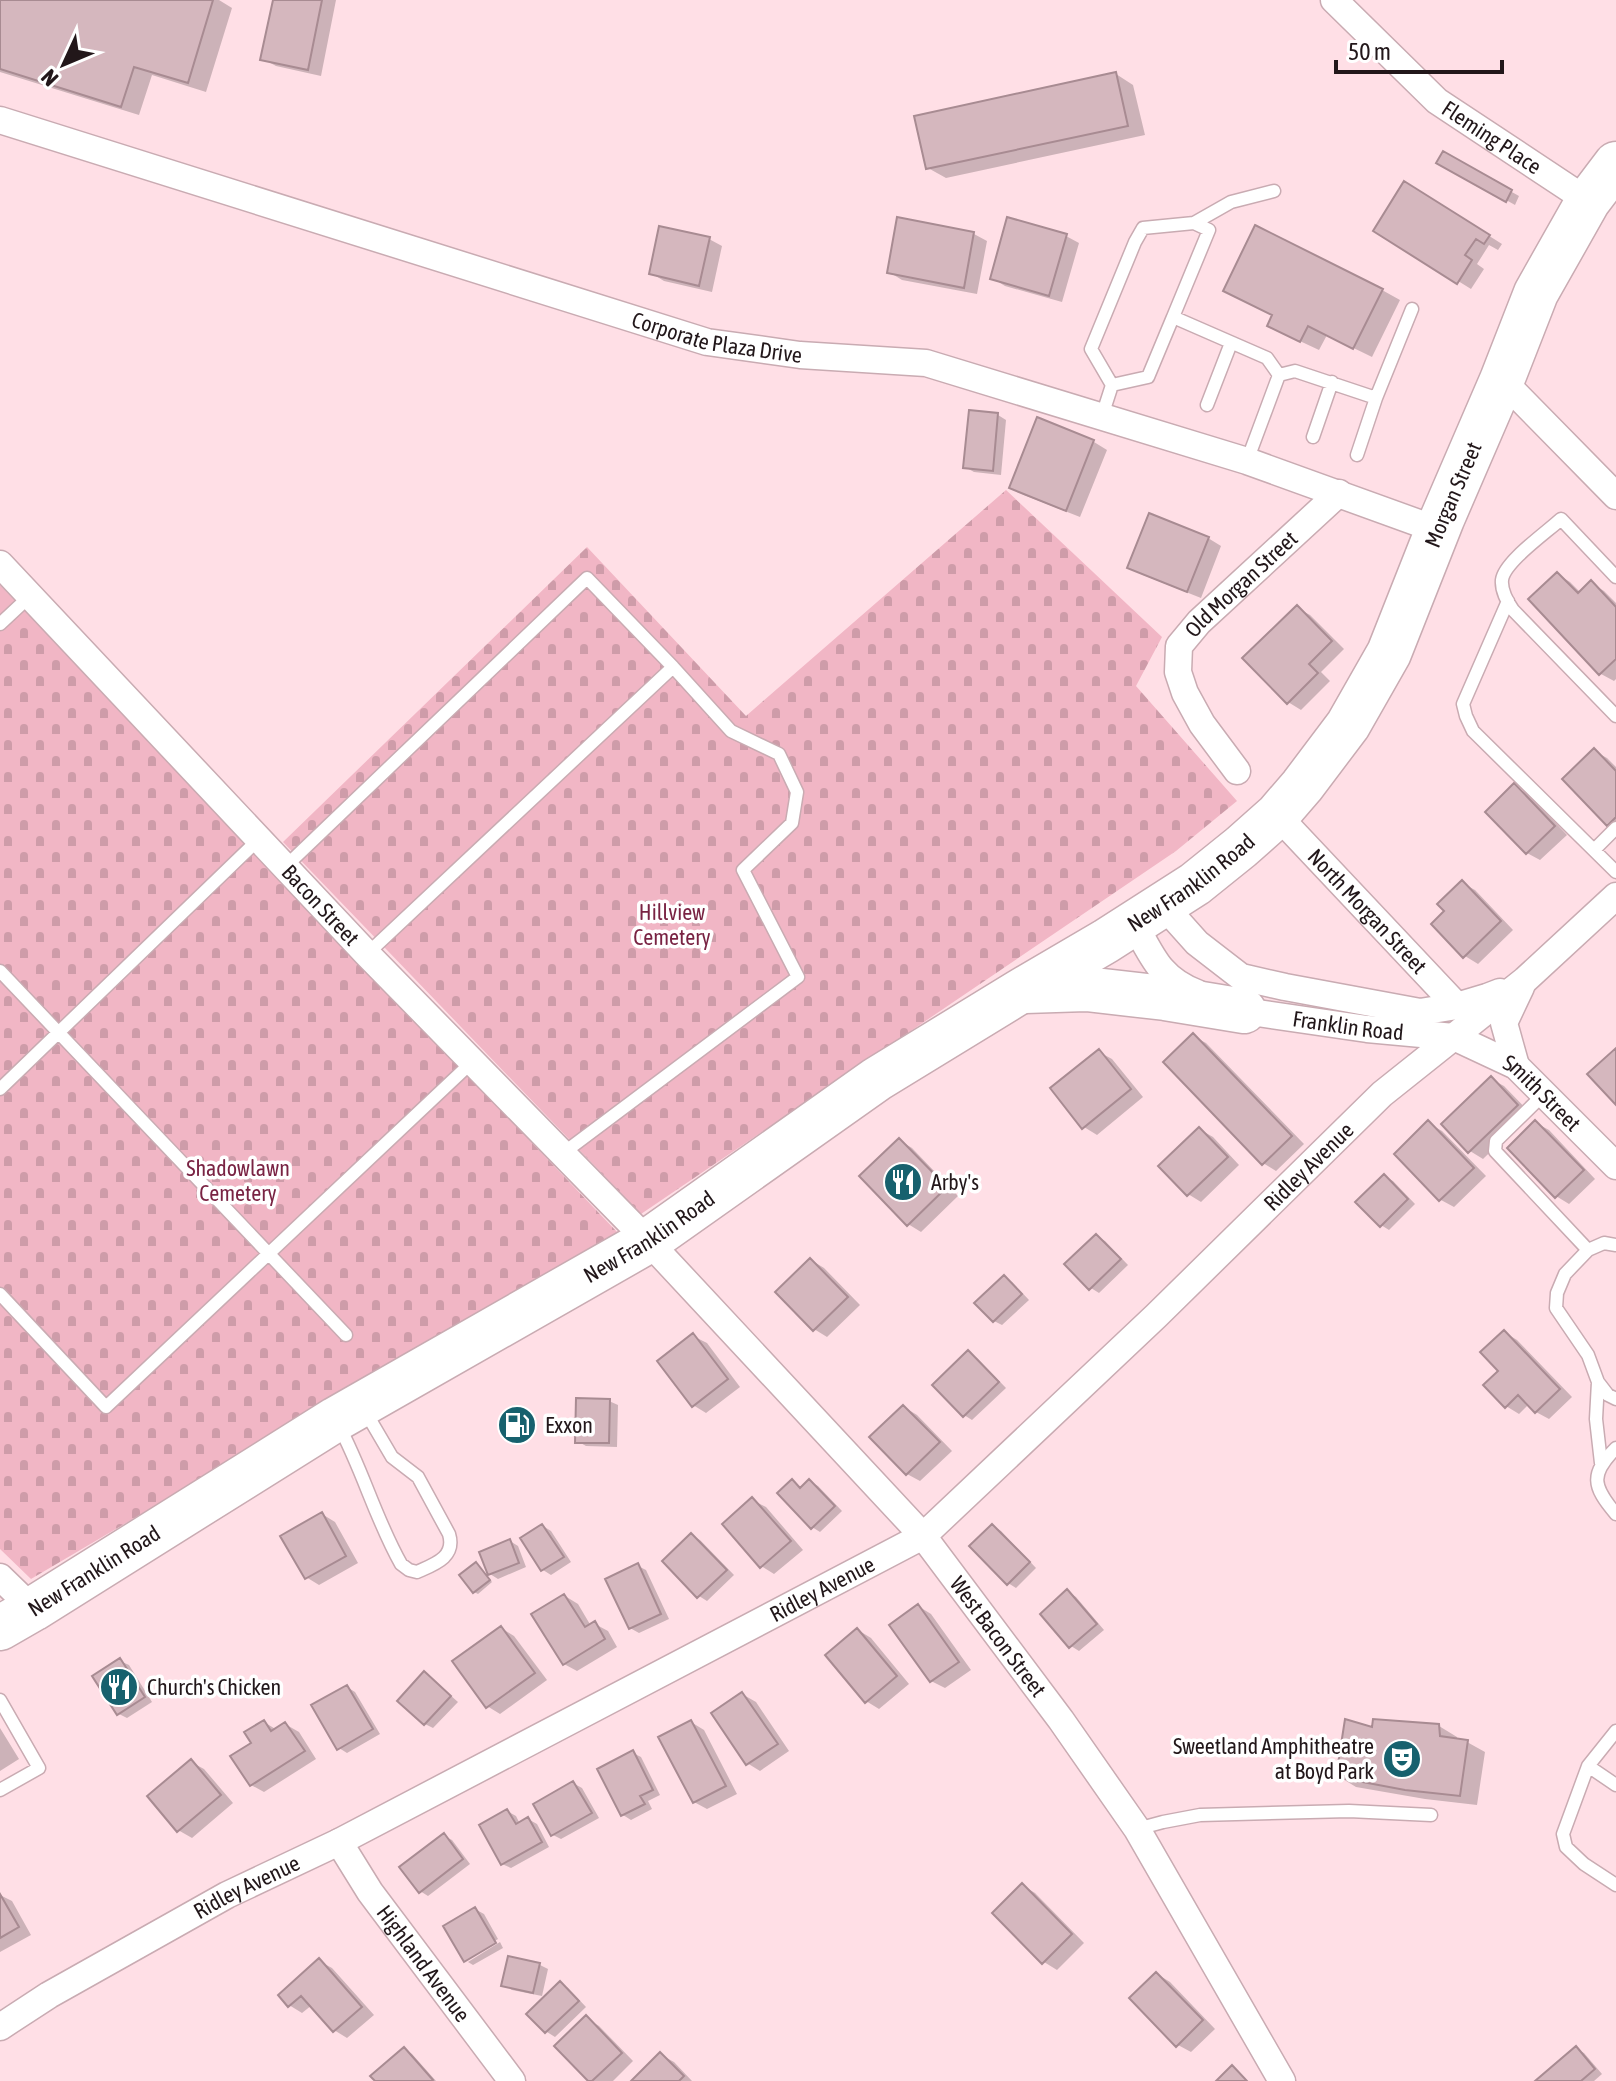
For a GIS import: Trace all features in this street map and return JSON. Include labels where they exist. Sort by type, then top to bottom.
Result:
[{"type":"highway","name":"Morgan Street","points":[[1277,815],[1325,756],[1369,690],[1389,653],[1536,293],[1608,176]]},
{"type":"highway","name":"New Franklin Road","points":[[16,1619],[349,1412],[648,1241],[877,1079],[1195,884],[1277,815]]},
{"type":"highway","points":[[1019,992],[1086,989],[1244,1011]]},
{"type":"street","name":"Fleming Place","points":[[1334,0],[1437,101],[1608,176]]},
{"type":"street","name":"Corporate Plaza Drive","points":[[0,120],[707,342],[800,355],[926,363],[1247,461],[1438,530]]},
{"type":"street","points":[[1502,380],[1616,496]]},
{"type":"street","name":"Old Morgan Street","points":[[1237,771],[1202,724],[1185,693],[1178,672],[1179,646],[1199,622],[1339,493]]},
{"type":"street","name":"Bacon Street","points":[[0,564],[367,954],[648,1241]]},
{"type":"street","name":"North Morgan Street","points":[[1277,815],[1457,1006]]},
{"type":"street","name":"Ridley Avenue","points":[[0,2027],[49,1995],[227,1895],[339,1842],[923,1536],[1156,1316],[1382,1094],[1525,980],[1616,896]]},
{"type":"street","name":"Franklin Road","points":[[1148,914],[1197,943],[1241,977],[1420,1012],[1457,1006]]},
{"type":"street","name":"Franklin Road","points":[[1148,914],[1159,968],[1181,987],[1244,1011],[1367,1029],[1454,1037]]},
{"type":"street","name":"Ridley Avenue","points":[[1457,1006],[1525,980]]},
{"type":"street","name":"Ridley Avenue","points":[[1516,1066],[1504,1023],[1525,980]]},
{"type":"street","name":"Smith Street","points":[[1454,1037],[1516,1066],[1616,1166]]},
{"type":"street","name":"West Bacon Street","points":[[648,1241],[923,1536],[1061,1720],[1137,1829],[1282,2081]]},
{"type":"street","points":[[0,1577],[16,1619]]},
{"type":"street","name":"Highland Avenue","points":[[339,1842],[370,1892],[512,2081]]},
{"type":"lane","points":[[1102,416],[1112,385],[1091,349],[1143,228],[1194,223],[1231,202],[1274,191]]},
{"type":"lane","points":[[1112,385],[1148,377],[1209,230],[1194,223]]},
{"type":"lane","points":[[1357,455],[1412,309]]},
{"type":"lane","points":[[1173,317],[1267,358],[1279,375]]},
{"type":"lane","points":[[1207,405],[1231,343]]},
{"type":"lane","points":[[1279,375],[1295,371],[1376,398]]},
{"type":"lane","points":[[1247,461],[1279,375]]},
{"type":"lane","points":[[1313,437],[1332,382]]},
{"type":"lane","points":[[1616,577],[1561,519],[1505,570],[1502,581],[1504,595],[1513,610],[1616,716]]},
{"type":"lane","points":[[285,867],[587,578],[731,731],[779,754],[797,792],[792,823],[743,870],[798,977],[562,1154]]},
{"type":"lane","points":[[0,624],[30,596]]},
{"type":"lane","points":[[1508,601],[1463,704],[1466,716],[1473,731],[1616,872]]},
{"type":"lane","points":[[367,954],[673,667]]},
{"type":"lane","points":[[1594,850],[1616,828]]},
{"type":"lane","points":[[0,1089],[259,839]]},
{"type":"lane","points":[[0,971],[346,1335]]},
{"type":"lane","points":[[0,1294],[106,1407],[472,1062]]},
{"type":"lane","points":[[1544,1094],[1496,1141],[1495,1151],[1588,1250]]},
{"type":"lane","points":[[1616,1245],[1604,1243],[1588,1250],[1565,1274],[1557,1293],[1556,1308],[1588,1355],[1598,1382],[1608,1395],[1616,1399]]},
{"type":"lane","points":[[1598,1382],[1596,1419],[1601,1463],[1598,1489],[1616,1514]]},
{"type":"lane","points":[[349,1412],[392,1457],[418,1477],[452,1543],[445,1557],[434,1564],[417,1572],[401,1564],[355,1456],[349,1412]]},
{"type":"lane","points":[[1601,1463],[1616,1448]]},
{"type":"lane","points":[[0,1700],[39,1768],[0,1790]]},
{"type":"lane","points":[[1616,1731],[1588,1766],[1563,1834],[1566,1847],[1584,1864],[1616,1885]]},
{"type":"lane","points":[[1588,1766],[1616,1785]]},
{"type":"lane","points":[[1137,1829],[1200,1815],[1349,1811],[1431,1815]]},
{"type":"green space","name":"Hillview Cemetery","points":[[1006,490],[1162,637],[1136,686],[1237,801],[1176,851],[641,1214],[283,842],[587,547],[746,716]]},
{"type":"green space","name":"Shadowlawn Cemetery","points":[[0,585],[618,1233],[31,1579],[0,1549]]},
{"type":"building","points":[[0,0],[213,0],[188,83],[134,67],[121,107],[0,69]]},
{"type":"building","points":[[273,0],[322,0],[308,70],[260,60]]},
{"type":"building","points":[[1116,72],[1128,126],[926,169],[914,116]]},
{"type":"building","points":[[1443,151],[1512,190],[1506,202],[1436,163]]},
{"type":"building","points":[[1404,181],[1490,235],[1484,244],[1476,239],[1465,255],[1472,260],[1457,284],[1373,231]]},
{"type":"building","points":[[897,217],[974,232],[964,288],[887,273]]},
{"type":"building","points":[[1007,217],[1067,234],[1049,296],[990,279]]},
{"type":"building","points":[[1255,225],[1383,289],[1353,349],[1308,326],[1300,342],[1267,326],[1272,315],[1223,291]]},
{"type":"building","points":[[659,226],[710,237],[699,286],[649,274]]},
{"type":"building","points":[[969,410],[998,413],[993,471],[963,468]]},
{"type":"building","points":[[1037,417],[1094,440],[1066,511],[1009,488]]},
{"type":"building","points":[[1149,513],[1209,537],[1187,592],[1127,568]]},
{"type":"building","points":[[1557,572],[1578,593],[1591,580],[1616,607],[1616,659],[1599,675],[1528,599]]},
{"type":"building","points":[[1297,605],[1332,641],[1309,664],[1318,673],[1287,704],[1242,658]]},
{"type":"building","points":[[1594,748],[1616,771],[1616,817],[1607,826],[1562,779]]},
{"type":"building","points":[[1514,783],[1555,826],[1526,854],[1485,812]]},
{"type":"building","points":[[1462,880],[1501,921],[1463,958],[1431,924],[1444,911],[1437,904]]},
{"type":"building","points":[[1193,1033],[1292,1136],[1262,1165],[1163,1062]]},
{"type":"building","points":[[1616,1048],[1616,1105],[1587,1074]]},
{"type":"building","points":[[1099,1049],[1131,1089],[1082,1129],[1050,1088]]},
{"type":"building","points":[[1491,1076],[1518,1105],[1468,1153],[1441,1124]]},
{"type":"building","points":[[1428,1120],[1474,1168],[1439,1201],[1394,1154]]},
{"type":"building","points":[[1535,1120],[1584,1170],[1555,1198],[1507,1148]]},
{"type":"building","points":[[1199,1127],[1228,1157],[1187,1196],[1158,1166]]},
{"type":"building","name":"Arby's","points":[[899,1138],[947,1187],[907,1226],[859,1176]]},
{"type":"building","points":[[1384,1174],[1408,1199],[1380,1227],[1355,1202]]},
{"type":"building","points":[[1096,1234],[1121,1259],[1089,1290],[1064,1264]]},
{"type":"building","points":[[810,1258],[848,1297],[813,1331],[775,1292]]},
{"type":"building","points":[[1004,1275],[1022,1294],[993,1322],[974,1303]]},
{"type":"building","points":[[1504,1330],[1560,1389],[1535,1413],[1518,1395],[1505,1408],[1483,1385],[1498,1371],[1480,1352]]},
{"type":"building","points":[[693,1333],[728,1379],[692,1407],[657,1361]]},
{"type":"building","points":[[968,1350],[999,1382],[963,1417],[932,1385]]},
{"type":"building","points":[[576,1398],[610,1399],[609,1443],[575,1443]]},
{"type":"building","points":[[903,1405],[940,1442],[906,1475],[869,1437]]},
{"type":"building","points":[[792,1479],[800,1488],[809,1479],[835,1506],[811,1529],[777,1493]]},
{"type":"building","points":[[752,1497],[791,1541],[760,1568],[722,1524]]},
{"type":"building","points":[[322,1512],[346,1556],[305,1579],[280,1536]]},
{"type":"building","points":[[542,1524],[564,1557],[541,1571],[520,1538]]},
{"type":"building","points":[[992,1524],[1030,1562],[1007,1585],[969,1546]]},
{"type":"building","points":[[691,1533],[727,1570],[697,1598],[662,1561]]},
{"type":"building","points":[[510,1539],[519,1563],[488,1575],[479,1552]]},
{"type":"building","points":[[476,1562],[490,1580],[473,1593],[459,1575]]},
{"type":"building","points":[[638,1563],[661,1614],[629,1629],[605,1579]]},
{"type":"building","points":[[1067,1589],[1097,1624],[1069,1648],[1040,1614]]},
{"type":"building","points":[[564,1594],[585,1627],[595,1621],[605,1639],[563,1665],[531,1614]]},
{"type":"building","points":[[918,1604],[959,1662],[930,1682],[889,1625]]},
{"type":"building","points":[[501,1626],[535,1673],[486,1708],[452,1661]]},
{"type":"building","points":[[857,1628],[897,1676],[865,1703],[825,1655]]},
{"type":"building","name":"Church's Chicken","points":[[120,1658],[145,1697],[117,1715],[92,1676]]},
{"type":"building","points":[[424,1671],[451,1696],[424,1725],[397,1701]]},
{"type":"building","points":[[347,1685],[373,1729],[337,1750],[311,1705]]},
{"type":"building","points":[[742,1692],[778,1744],[746,1765],[711,1713]]},
{"type":"building","name":"Sweetland Amphitheatre at Boyd Park","points":[[1345,1719],[1372,1727],[1373,1719],[1439,1724],[1440,1736],[1468,1740],[1460,1796],[1336,1777]]},
{"type":"building","points":[[264,1720],[271,1731],[285,1722],[305,1751],[250,1786],[230,1756],[251,1743],[244,1732]]},
{"type":"building","points":[[691,1720],[726,1786],[693,1803],[658,1737]]},
{"type":"building","points":[[633,1750],[653,1790],[640,1796],[645,1804],[621,1816],[597,1769]]},
{"type":"building","points":[[191,1759],[221,1795],[177,1832],[147,1796]]},
{"type":"building","points":[[573,1781],[592,1813],[551,1836],[533,1804]]},
{"type":"building","points":[[507,1809],[516,1824],[528,1817],[542,1842],[501,1865],[479,1825]]},
{"type":"building","points":[[444,1833],[463,1859],[419,1893],[399,1867]]},
{"type":"building","points":[[1022,1883],[1072,1934],[1042,1964],[992,1913]]},
{"type":"building","points":[[0,1894],[19,1927],[0,1938]]},
{"type":"building","points":[[475,1907],[496,1943],[464,1962],[443,1926]]},
{"type":"building","points":[[508,1956],[540,1963],[533,1993],[501,1986]]},
{"type":"building","points":[[319,1958],[362,2007],[333,2032],[301,1996],[288,2007],[278,1995]]},
{"type":"building","points":[[1156,1972],[1203,2020],[1176,2047],[1129,1998]]},
{"type":"building","points":[[560,1981],[579,2001],[545,2033],[526,2014]]},
{"type":"building","points":[[586,2015],[622,2053],[592,2081],[588,2081],[554,2046]]},
{"type":"building","points":[[1576,2046],[1595,2069],[1581,2081],[1535,2081]]},
{"type":"building","points":[[404,2047],[432,2081],[375,2081],[370,2076]]},
{"type":"building","points":[[660,2052],[684,2076],[679,2081],[631,2081]]},
{"type":"building","points":[[1232,2065],[1247,2081],[1216,2081]]},
{"type":"place","name":"Arby's","points":[[903,1182]]},
{"type":"place","name":"Exxon","points":[[517,1425]]},
{"type":"place","name":"Church's Chicken","points":[[119,1687]]},
{"type":"place","name":"Sweetland Amphitheatre at Boyd Park","points":[[1402,1759]]}]
